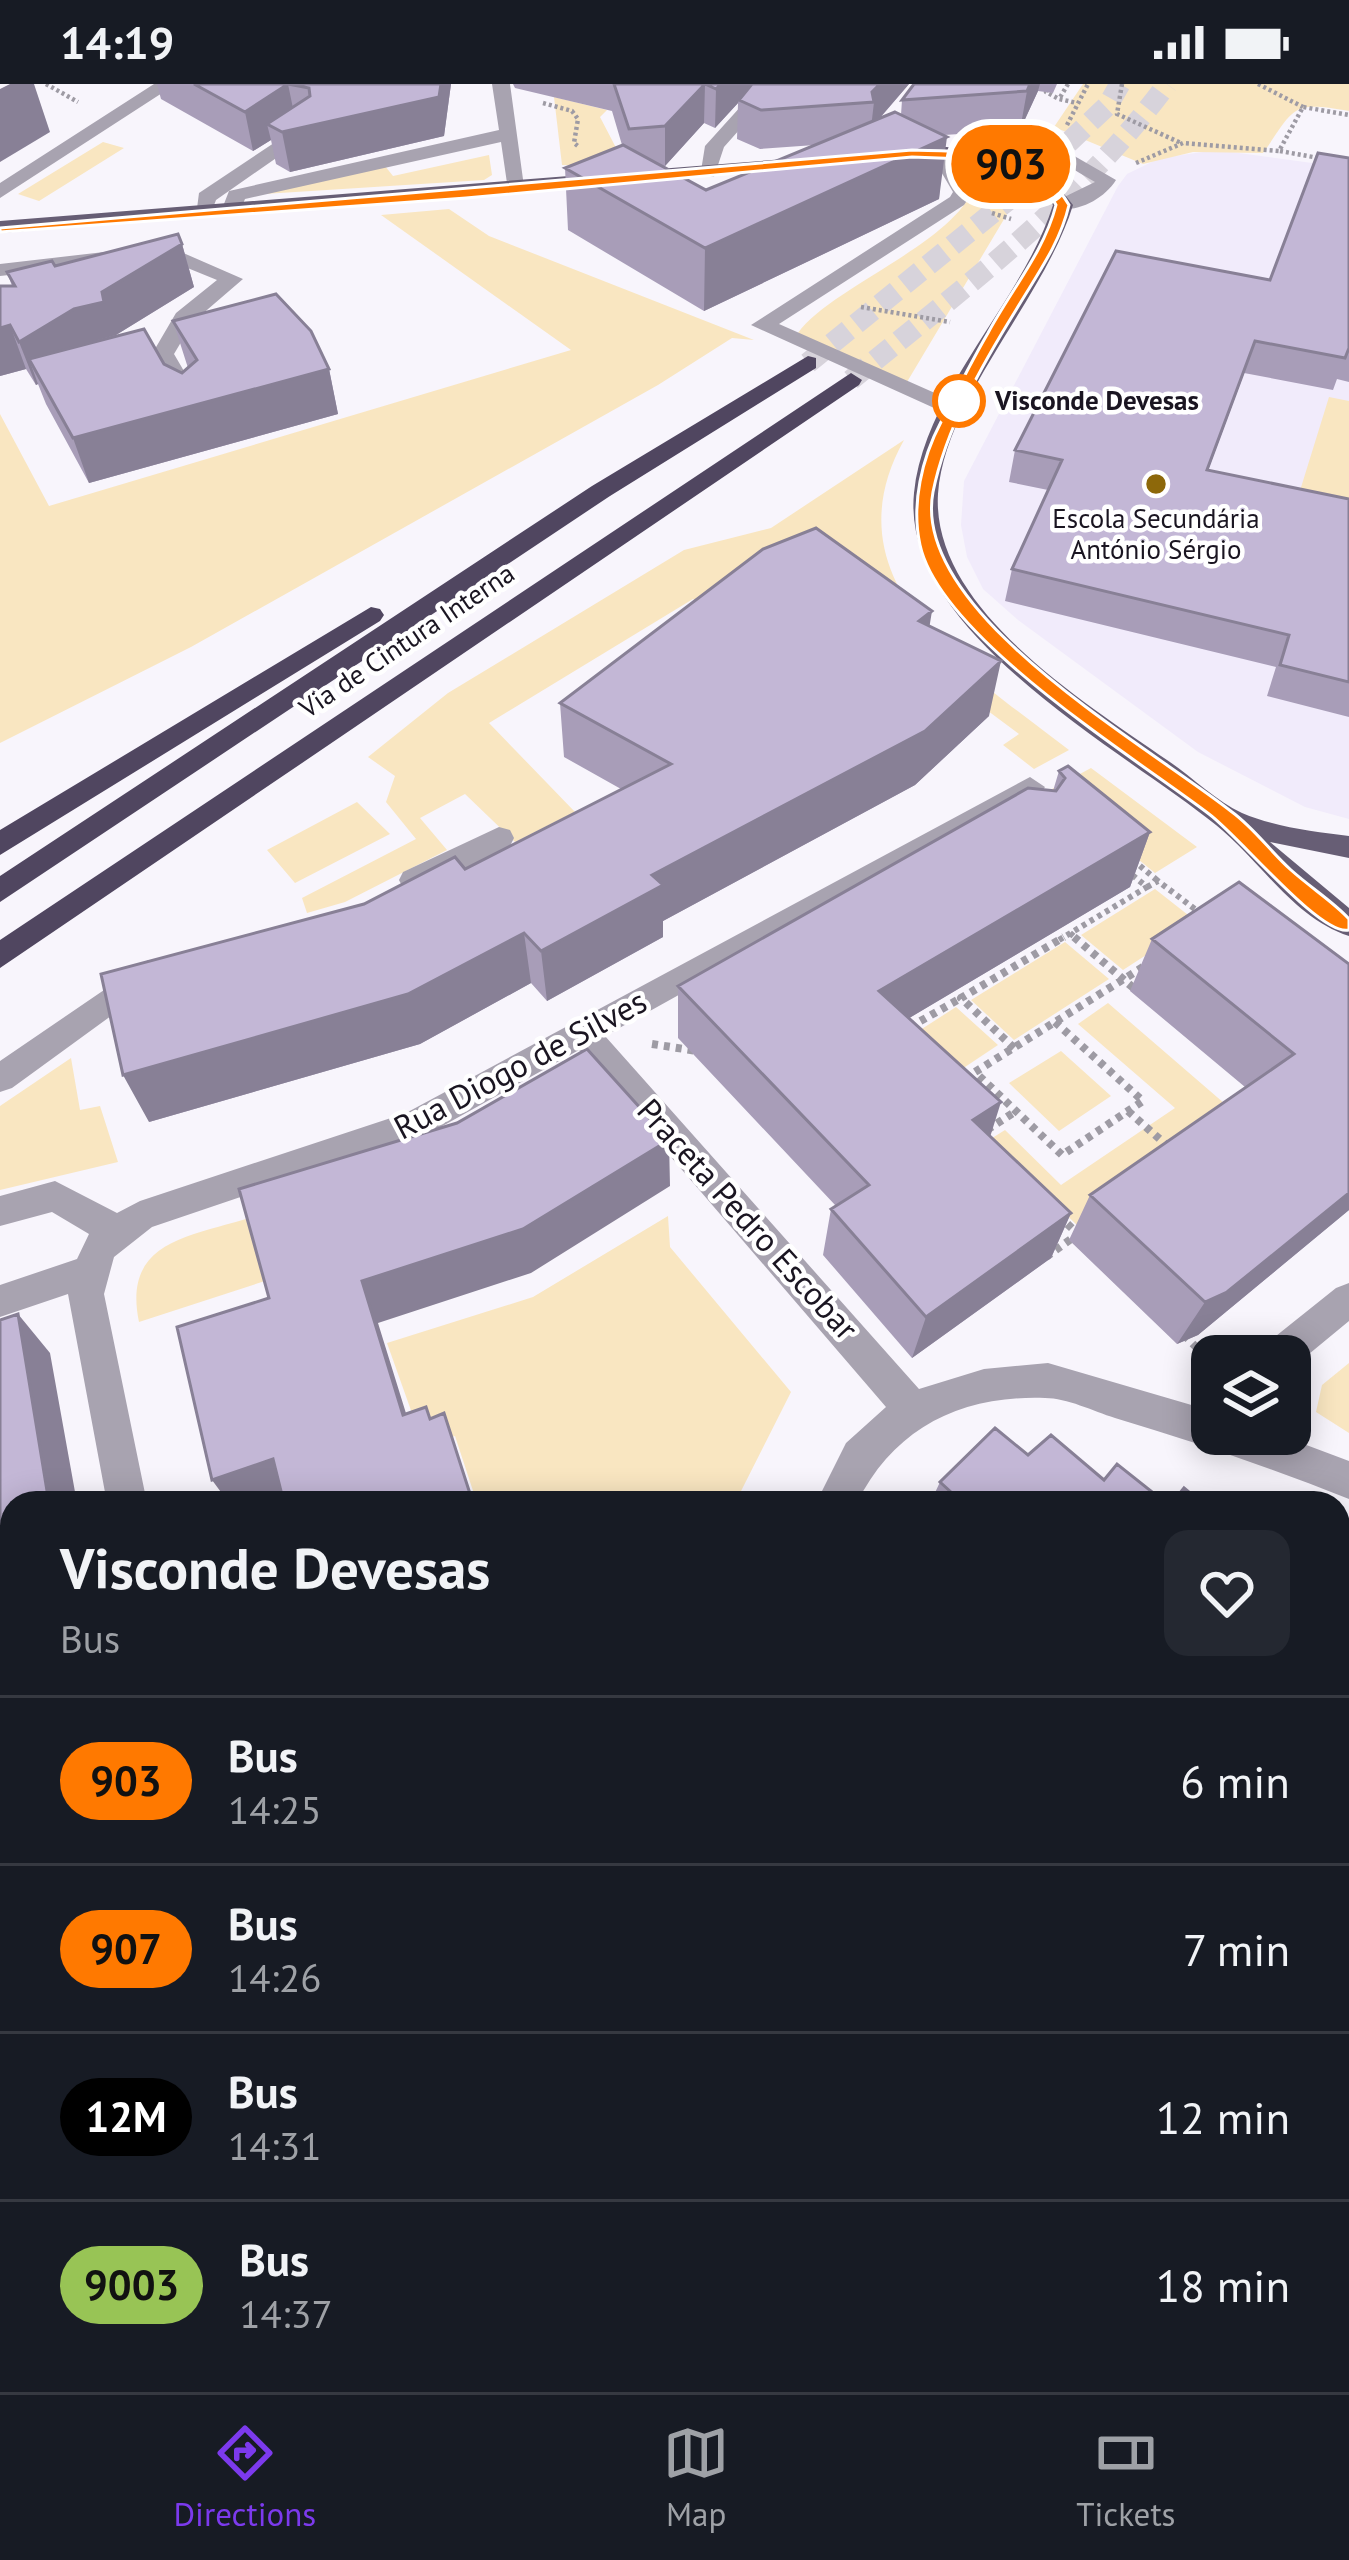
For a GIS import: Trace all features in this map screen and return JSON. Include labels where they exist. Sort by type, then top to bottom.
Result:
[{"type":"highway","name":"Via de Cintura Interna","points":[[0,891],[601,491],[808,363]]},
{"type":"highway","name":"Via de Cintura Interna","points":[[0,956],[851,380]]},
{"type":"highway","points":[[0,844],[497,538],[601,491]]},
{"type":"highway","points":[[0,833],[31,825]]},
{"type":"main road","points":[[885,145],[912,154],[993,157],[1051,184],[1063,205],[1056,232],[954,410],[924,496],[928,548],[959,603],[1012,657],[1230,820],[1285,876],[1349,925]]},
{"type":"main road","points":[[0,227],[518,190],[843,160]]},
{"type":"main road","points":[[1230,820],[1304,841],[1349,847]]},
{"type":"street","points":[[0,192],[166,84]]},
{"type":"street","points":[[501,84],[518,190]]},
{"type":"street","points":[[706,172],[715,146],[771,84]]},
{"type":"street","points":[[203,212],[206,197],[305,131]]},
{"type":"street","points":[[232,209],[236,195],[509,134]]},
{"type":"street","points":[[993,157],[1008,146],[1035,142],[1106,179],[1099,190],[1063,205]]},
{"type":"street","points":[[940,153],[961,181],[963,191],[957,201],[802,296],[762,326],[954,410]]},
{"type":"street","points":[[0,270],[165,251],[232,279],[184,318],[163,354],[193,407]]},
{"type":"street","name":"Rua Diogo de Silves","points":[[92,1270],[98,1248],[140,1216],[418,1123],[582,1031],[1005,815],[1030,788]]},
{"type":"street","points":[[380,897],[499,838]]},
{"type":"street","points":[[0,1079],[153,968],[174,963]]},
{"type":"street","name":"Praceta Pedro Escobar","points":[[582,1031],[860,1344],[911,1409]]},
{"type":"street","points":[[0,1211],[55,1196],[119,1233]]},
{"type":"street","points":[[0,1301],[92,1270]]},
{"type":"street","points":[[92,1270],[86,1294],[125,1491]]},
{"type":"street","points":[[1305,1335],[1349,1299]]},
{"type":"street","points":[[842,1491],[860,1456],[911,1409],[984,1386],[1048,1380],[1191,1423]]},
{"type":"street","points":[[1284,1455],[1349,1480]]},
{"type":"path","points":[[1049,84],[1046,92],[1077,103]]},
{"type":"path","points":[[1059,99],[1068,84]]},
{"type":"path","points":[[1063,133],[1088,84]]},
{"type":"path","points":[[1122,84],[1117,114],[1183,143],[1326,159]]},
{"type":"path","points":[[1258,84],[1303,107],[1349,115]]},
{"type":"path","points":[[542,104],[572,111],[578,119],[574,142],[586,153]]},
{"type":"path","points":[[1279,151],[1303,107]]},
{"type":"path","points":[[1132,164],[1183,143]]},
{"type":"path","points":[[802,296],[950,322]]},
{"type":"path","points":[[1124,853],[1213,923]]},
{"type":"path","points":[[1115,861],[1147,887]]},
{"type":"path","points":[[903,1031],[1159,881]]},
{"type":"path","points":[[1070,933],[1142,994]]},
{"type":"path","points":[[1055,1022],[1143,1101],[1062,1155],[975,1072],[1055,1022],[1124,980],[1159,957]]},
{"type":"path","points":[[927,994],[942,1008]]},
{"type":"path","points":[[961,998],[1014,1048]]},
{"type":"path","points":[[650,1044],[710,1053]]},
{"type":"path","points":[[978,1136],[1016,1111]]},
{"type":"path","points":[[1128,1111],[1183,1159]]},
{"type":"path","points":[[1044,1202],[1095,1251]]},
{"type":"path","points":[[1032,1267],[1095,1222]]},
{"type":"path","points":[[1191,1343],[1182,1334],[1200,1319]]},
{"type":"shaded area","points":[[1083,84],[1349,84],[1349,111],[1315,107],[1296,111],[1263,153],[1193,152],[1143,164],[1054,127]]},
{"type":"shaded area","points":[[554,97],[607,110],[600,117],[626,167],[562,165]]},
{"type":"shaded area","points":[[103,142],[124,148],[39,201],[18,194]]},
{"type":"shaded area","name":"Escola Secundária António Sérgio","points":[[1217,150],[1349,168],[1349,819],[1305,807],[1198,752],[1018,620],[983,589],[967,557],[961,525],[964,481],[1118,186],[1127,174],[1160,158]]},
{"type":"shaded area","points":[[489,155],[492,175],[484,180],[264,194],[385,166],[393,176]]},
{"type":"shaded area","points":[[964,168],[998,176],[1019,188],[1019,194],[907,382],[798,333],[838,298],[948,223],[966,202],[975,181]]},
{"type":"shaded area","points":[[449,209],[489,236],[754,340],[732,338],[658,385],[191,647],[0,743],[0,414],[49,506],[571,350],[381,215]]},
{"type":"shaded area","points":[[1329,397],[1349,401],[1349,522],[1294,510]]},
{"type":"shaded area","points":[[904,440],[884,491],[883,538],[895,580],[920,620],[952,656],[1069,750],[1034,769],[1003,745],[1019,734],[812,580],[720,613],[693,599],[489,723],[575,812],[515,842],[465,794],[420,818],[447,850],[345,902],[307,913],[302,898],[416,839],[386,802],[395,776],[368,757],[448,693],[684,550],[771,528]]},
{"type":"shaded area","points":[[1091,768],[1197,847],[1155,873],[1052,789]]},
{"type":"shaded area","points":[[357,802],[390,834],[295,883],[267,850]]},
{"type":"shaded area","points":[[1155,889],[1197,922],[1123,970],[1081,935]]},
{"type":"shaded area","points":[[1065,942],[1109,979],[1014,1040],[971,1000]]},
{"type":"shaded area","points":[[1108,1003],[1239,1116],[1081,1229],[989,1140],[1005,1130],[1061,1185],[1175,1108],[1078,1024]]},
{"type":"shaded area","points":[[956,1007],[998,1045],[950,1077],[889,1050]]},
{"type":"shaded area","points":[[1061,1051],[1111,1096],[1059,1131],[1009,1083]]},
{"type":"shaded area","points":[[71,1058],[80,1110],[100,1106],[118,1162],[0,1190],[0,1106]]},
{"type":"shaded area","points":[[668,1216],[670,1247],[791,1392],[741,1491],[473,1491],[455,1436],[424,1447],[387,1343],[533,1297]]},
{"type":"shaded area","points":[[252,1217],[268,1280],[139,1322],[136,1295],[151,1258],[185,1237]]},
{"type":"shaded area","points":[[1349,1363],[1349,1433],[1316,1412],[1322,1385]]},
{"type":"building","points":[[194,84],[288,84],[245,112]]},
{"type":"building","points":[[288,84],[441,84],[439,97],[282,132],[267,124],[310,96],[309,88]]},
{"type":"building","points":[[614,84],[705,84],[665,126],[629,129]]},
{"type":"building","points":[[752,84],[880,84],[872,92],[874,102],[761,110],[739,100]]},
{"type":"building","points":[[914,84],[1030,84],[1027,91],[902,100]]},
{"type":"building","points":[[895,112],[947,137],[705,248],[565,168],[623,145],[706,190]]},
{"type":"building","points":[[1318,153],[1349,158],[1349,348],[1345,358],[1255,341],[1207,470],[1349,499],[1349,682],[1280,665],[1289,635],[1012,569],[1062,460],[1015,450],[1116,251],[1270,280]]},
{"type":"building","points":[[178,234],[182,244],[102,292],[104,302],[74,309],[19,342],[10,325],[0,328],[0,286],[15,286],[7,272],[52,261],[55,266]]},
{"type":"building","points":[[276,294],[311,331],[329,369],[73,438],[29,359],[144,329],[164,364],[182,373],[197,360],[173,321]]},
{"type":"building","points":[[816,528],[932,611],[919,621],[1001,661],[925,731],[652,875],[663,885],[541,951],[524,933],[408,994],[123,1075],[101,974],[364,904],[455,857],[465,869],[671,764],[560,703],[763,549]]},
{"type":"building","points":[[1068,766],[1150,832],[879,991],[1001,1102],[973,1120],[1071,1213],[926,1317],[831,1209],[869,1185],[678,986],[1028,788],[1056,791],[1065,778],[1059,771]]},
{"type":"building","points":[[1239,882],[1349,964],[1349,1193],[1227,1292],[1205,1302],[1090,1195],[1294,1054],[1152,939]]},
{"type":"building","points":[[587,1049],[669,1140],[523,1229],[362,1281],[403,1415],[426,1407],[430,1419],[444,1413],[469,1491],[281,1491],[273,1459],[212,1480],[177,1327],[269,1298],[239,1189],[457,1123]]},
{"type":"building","points":[[18,1314],[47,1491],[0,1491],[0,1320]]},
{"type":"building","points":[[995,1428],[1028,1455],[1051,1435],[1104,1480],[1117,1464],[1151,1491],[950,1491],[940,1482]]},
{"type":"tunnel","points":[[808,363],[1007,201],[1108,105],[1120,84]]},
{"type":"tunnel","points":[[851,380],[1058,205],[1167,84]]},
{"type":"bus line","name":"903","points":[[0,228],[466,194],[912,154],[993,157],[1051,184],[1063,205],[1056,232],[995,332],[945,429],[924,496],[928,548],[959,603],[1012,657],[1230,820],[1285,876],[1349,924]]},
{"type":"place","name":"Visconde Devesas","points":[[959,401]]},
{"type":"place","name":"Escola Secundária António Sérgio","points":[[1156,484]]}]
